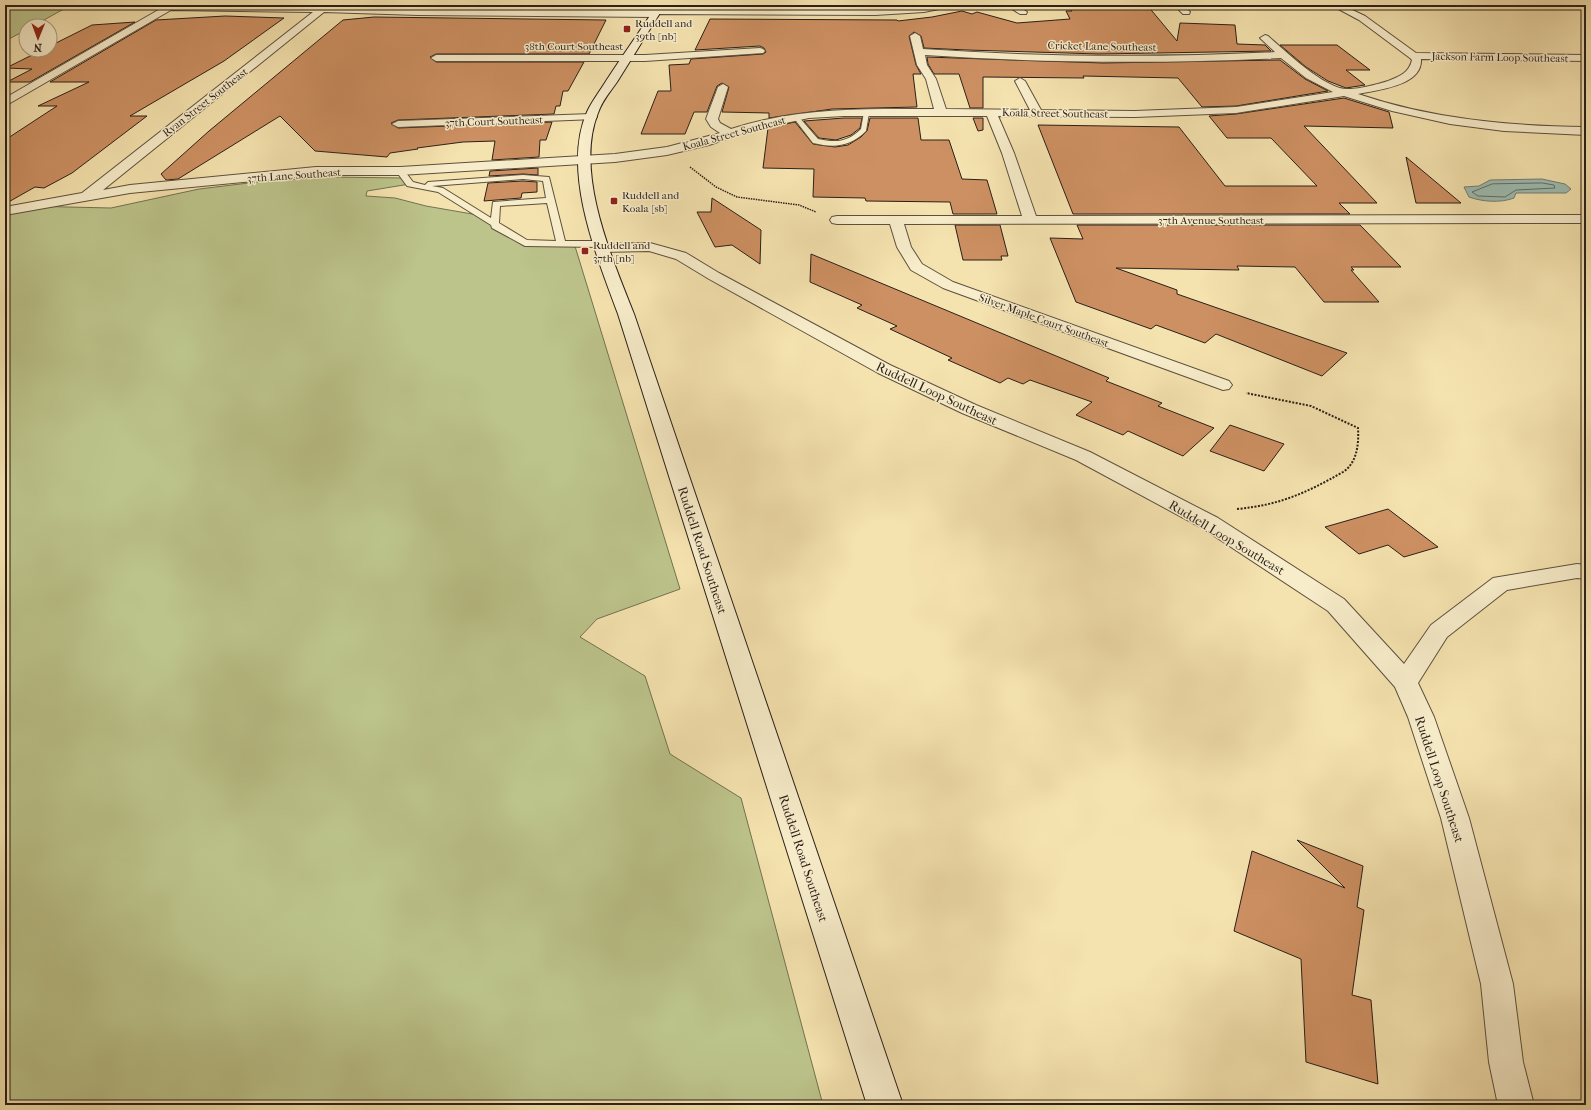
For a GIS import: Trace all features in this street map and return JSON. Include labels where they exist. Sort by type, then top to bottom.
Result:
[{"type":"street","points":[[5,104],[172,6],[323,8],[418,12],[766,8],[875,12],[918,10],[946,5]]},
{"type":"street","points":[[1010,5],[1023,12]]},
{"type":"street","points":[[1178,5],[1186,12]]},
{"type":"street","points":[[1335,5],[1362,18],[1414,56]]},
{"type":"street","name":"Ryan Street Southeast","points":[[86,196],[323,8]]},
{"type":"street","name":"Ruddell Road Southeast","points":[[658,10],[626,58],[591,117],[585,160],[587,195],[594,229],[629,321],[885,1105]]},
{"type":"street","points":[[914,36],[922,65],[931,79],[942,112]]},
{"type":"street","points":[[1265,38],[1316,80],[1382,105],[1447,121],[1509,128],[1586,131]]},
{"type":"street","name":"38th Court Southeast","points":[[436,58],[682,57],[760,51]]},
{"type":"street","name":"Cricket Lane Southeast","points":[[919,52],[955,55],[1124,58],[1284,55]]},
{"type":"street","name":"Jackson Farm Loop Southeast","points":[[1414,56],[1586,58]]},
{"type":"street","name":"Koala Street Southeast","points":[[585,160],[666,151],[705,142],[749,127],[796,117],[866,113],[991,112],[1038,114],[1135,114],[1236,110],[1347,93],[1387,85],[1405,78],[1415,69],[1417,60],[1414,56]]},
{"type":"street","points":[[1020,81],[1025,94],[1038,114]]},
{"type":"street","points":[[722,87],[712,118],[716,125],[729,133]]},
{"type":"street","points":[[991,112],[1008,153],[1030,219]]},
{"type":"street","name":"37th Court Southeast","points":[[398,124],[591,117]]},
{"type":"street","name":"37th Lane Southeast","points":[[5,211],[130,189],[316,171],[400,171],[585,160]]},
{"type":"street","name":"Silver Maple Court Southeast","points":[[895,219],[904,247],[916,267],[948,285],[1223,386]]},
{"type":"street","name":"37th Avenue Southeast","points":[[837,220],[1586,219]]},
{"type":"street","name":"Ruddell Loop Southeast","points":[[601,246],[650,247],[681,256],[714,276],[884,369],[969,409],[1083,456],[1210,523],[1336,605],[1405,682],[1421,717],[1455,818],[1497,984],[1506,1062],[1516,1105]]},
{"type":"street","points":[[1405,682],[1438,631],[1501,583],[1576,571],[1586,572]]},
{"type":"lane","points":[[796,117],[816,141],[841,144],[854,139],[864,130],[866,113]]},
{"type":"lane","points":[[400,171],[410,184],[440,190],[494,226],[525,243],[601,246]]},
{"type":"lane","points":[[416,185],[523,177],[546,179],[561,244]]},
{"type":"lane","points":[[494,226],[496,204],[551,200]]},
{"type":"path","points":[[666,151],[716,187],[738,197],[799,205],[837,220]]},
{"type":"path","points":[[1189,512],[1264,507],[1285,502],[1349,468],[1359,444],[1358,428],[1330,413],[1304,404],[1266,399],[1223,386]]},
{"type":"green space","points":[[5,5],[71,5],[47,18],[18,18],[18,34],[5,41]]},
{"type":"green space","points":[[329,177],[405,178],[410,184],[367,191],[366,196],[395,198],[426,206],[478,215],[525,243],[574,243],[680,589],[597,619],[580,637],[645,676],[670,754],[741,798],[823,1105],[5,1105],[5,211],[26,206],[111,208],[199,189],[257,182]]},
{"type":"water","points":[[1542,179],[1565,184],[1571,189],[1566,193],[1516,193],[1514,198],[1509,200],[1492,201],[1469,197],[1464,187],[1479,186],[1490,180]]},
{"type":"building","points":[[1114,5],[1147,5],[1177,41],[1180,23],[1235,25],[1237,44],[1265,45],[1271,51],[1099,54],[924,48],[921,36],[914,32],[909,36],[916,65],[921,74],[913,74],[917,107],[832,109],[769,118],[769,113],[722,112],[729,87],[722,83],[717,86],[707,112],[694,112],[685,134],[641,134],[658,91],[671,91],[669,65],[689,64],[691,59],[763,54],[766,52],[764,48],[760,46],[695,50],[710,19],[898,21],[932,17],[962,11],[972,14],[977,12],[1017,23],[1070,19],[1066,11],[1072,11],[1070,8],[1116,8]]},
{"type":"building","points":[[225,16],[284,18],[224,61],[130,116],[147,116],[72,173],[44,188],[35,187],[5,204],[5,140],[57,106],[38,106],[89,82],[50,82],[156,20]]},
{"type":"building","points":[[374,17],[606,20],[589,54],[436,54],[430,57],[436,62],[584,62],[568,91],[563,91],[560,106],[556,106],[554,114],[398,120],[391,123],[398,128],[552,122],[546,140],[540,140],[539,157],[492,160],[495,141],[463,142],[417,148],[418,149],[390,153],[387,157],[315,151],[280,116],[178,179],[166,180],[161,174],[209,131],[343,20]]},
{"type":"building","points":[[135,22],[30,82],[7,82],[32,69],[6,68],[26,58],[58,58],[58,42],[92,25]]},
{"type":"building","points":[[1280,45],[1337,45],[1370,70],[1346,70],[1365,85],[1346,88],[1328,81],[1306,67]]},
{"type":"building","points":[[927,57],[1103,63],[1280,60],[1305,79],[1328,91],[1236,106],[1202,107],[1178,78],[1083,76],[1084,78],[983,77],[983,108],[970,108],[959,74],[934,74],[928,64]]},
{"type":"building","points":[[1344,98],[1389,112],[1393,128],[1304,126],[1377,203],[1339,203],[1350,214],[1073,214],[1038,125],[1179,127],[1225,186],[1317,186],[1271,138],[1227,138],[1209,116],[1236,114]]},
{"type":"building","points":[[862,118],[860,128],[851,135],[836,140],[819,138],[804,121]]},
{"type":"building","points":[[870,118],[918,118],[921,140],[949,140],[962,179],[987,180],[997,214],[953,214],[950,202],[866,201],[865,198],[813,197],[814,169],[763,168],[768,128],[795,122],[813,144],[835,147],[848,145],[861,137],[867,131]]},
{"type":"building","points":[[973,118],[983,118],[983,130],[978,131]]},
{"type":"building","points":[[1406,157],[1461,203],[1416,203]]},
{"type":"building","points":[[538,168],[538,175],[523,174],[489,176],[490,171]]},
{"type":"building","points":[[523,181],[537,182],[537,192],[522,193],[521,198],[484,201],[488,183]]},
{"type":"building","points":[[712,198],[761,230],[760,264],[732,245],[715,247],[697,212],[711,212]]},
{"type":"building","points":[[955,225],[1000,225],[1008,256],[1001,256],[1002,260],[963,260]]},
{"type":"building","points":[[1077,225],[1360,225],[1401,267],[1351,267],[1354,270],[1351,270],[1379,302],[1324,302],[1295,267],[1237,266],[1239,270],[1116,268],[1177,290],[1177,294],[1347,353],[1322,376],[1216,334],[1205,343],[1156,325],[1151,329],[1076,302],[1050,238],[1083,239]]},
{"type":"building","points":[[811,254],[1109,378],[1106,381],[1162,403],[1158,406],[1214,428],[1183,456],[1128,431],[1123,435],[1076,415],[1092,402],[1030,380],[1023,384],[1008,378],[1000,383],[948,360],[952,358],[890,329],[897,326],[857,308],[862,305],[810,282]]},
{"type":"building","points":[[1230,425],[1284,444],[1264,471],[1210,451]]},
{"type":"building","points":[[1388,509],[1438,547],[1404,557],[1388,545],[1359,554],[1325,527]]},
{"type":"building","points":[[1297,840],[1363,866],[1357,907],[1364,910],[1352,995],[1371,1000],[1378,1084],[1306,1062],[1301,959],[1234,931],[1252,851],[1345,888]]},
{"type":"place","name":"Ruddell and 39th [nb]","points":[[627,29]]},
{"type":"place","name":"Ruddell and Koala [sb]","points":[[614,201]]},
{"type":"place","name":"Ruddell and 37th [nb]","points":[[585,251]]}]
